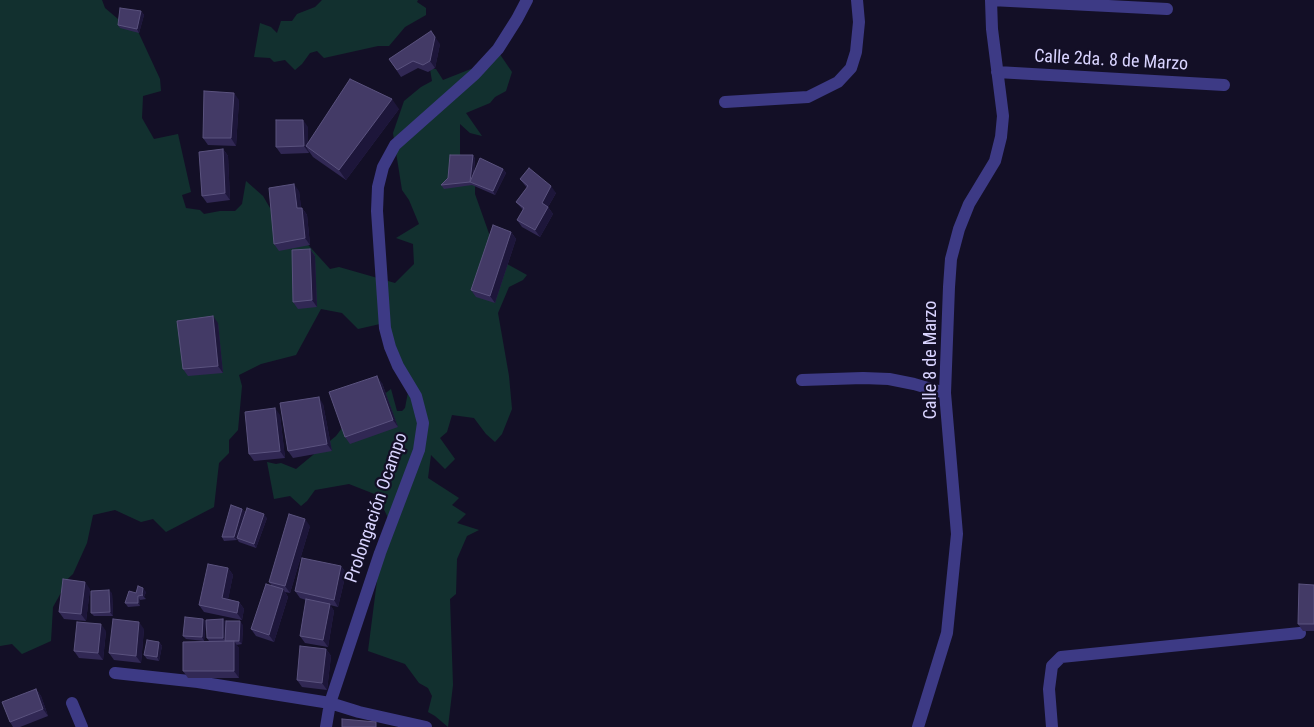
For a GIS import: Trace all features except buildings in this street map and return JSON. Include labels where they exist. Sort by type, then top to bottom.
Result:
[{"type":"street","name":"Prolongación Ocampo","points":[[326,727],[330,703],[380,553],[419,450],[423,423],[416,396],[398,366],[385,328],[377,211],[378,187],[383,166],[395,145],[475,74],[498,49],[527,0]]},
{"type":"street","points":[[725,102],[808,97],[838,82],[851,68],[856,52],[859,22],[857,0]]},
{"type":"street","points":[[992,0],[1167,9]]},
{"type":"street","name":"Calle 8 de Marzo","points":[[918,727],[947,633],[957,534],[946,393],[951,259],[959,229],[995,160],[1001,137],[1003,116],[992,29],[992,0]]},
{"type":"street","name":"Calle 2da. 8 de Marzo","points":[[997,72],[1224,85]]},
{"type":"street","points":[[802,380],[889,379],[946,393]]},
{"type":"street","points":[[1052,727],[1049,689],[1052,666],[1061,657],[1300,633]]},
{"type":"street","points":[[114,673],[190,681],[330,703],[359,712],[426,727]]},
{"type":"street","points":[[72,703],[82,727]]},
{"type":"green space","points":[[0,0],[102,0],[105,8],[118,19],[135,25],[160,79],[161,91],[143,96],[142,118],[154,139],[178,134],[191,192],[182,195],[186,208],[200,210],[204,214],[235,211],[242,204],[246,181],[263,196],[277,220],[301,237],[330,269],[339,267],[395,283],[414,264],[413,244],[396,238],[419,224],[409,200],[402,190],[393,133],[404,101],[421,87],[432,81],[430,69],[436,69],[443,80],[481,65],[499,53],[512,72],[506,91],[495,97],[490,103],[466,113],[482,136],[470,133],[460,124],[460,154],[475,178],[475,194],[498,259],[527,275],[523,280],[509,287],[498,313],[509,376],[512,409],[502,434],[495,442],[486,434],[474,418],[452,415],[447,432],[440,438],[455,459],[445,469],[431,455],[428,478],[459,498],[452,505],[466,514],[457,523],[479,530],[467,536],[457,559],[456,594],[450,599],[453,685],[448,727],[428,712],[432,696],[428,688],[419,683],[405,664],[368,651],[378,573],[391,524],[377,495],[349,484],[315,490],[301,506],[290,496],[274,499],[267,462],[281,463],[296,469],[336,436],[345,424],[391,389],[397,411],[402,411],[405,408],[410,382],[380,324],[358,329],[342,313],[321,309],[296,355],[261,364],[239,375],[242,386],[238,430],[229,440],[229,453],[219,463],[214,507],[166,532],[153,519],[141,522],[115,510],[93,515],[87,543],[73,574],[62,584],[63,589],[53,607],[51,641],[22,654],[12,644],[0,646]]},
{"type":"green space","points":[[322,0],[418,0],[417,2],[426,8],[426,15],[405,27],[389,46],[378,46],[324,58],[317,51],[310,53],[295,70],[285,60],[274,62],[270,58],[254,57],[260,23],[271,27],[277,33],[281,21],[292,21],[297,14],[315,7]]}]
